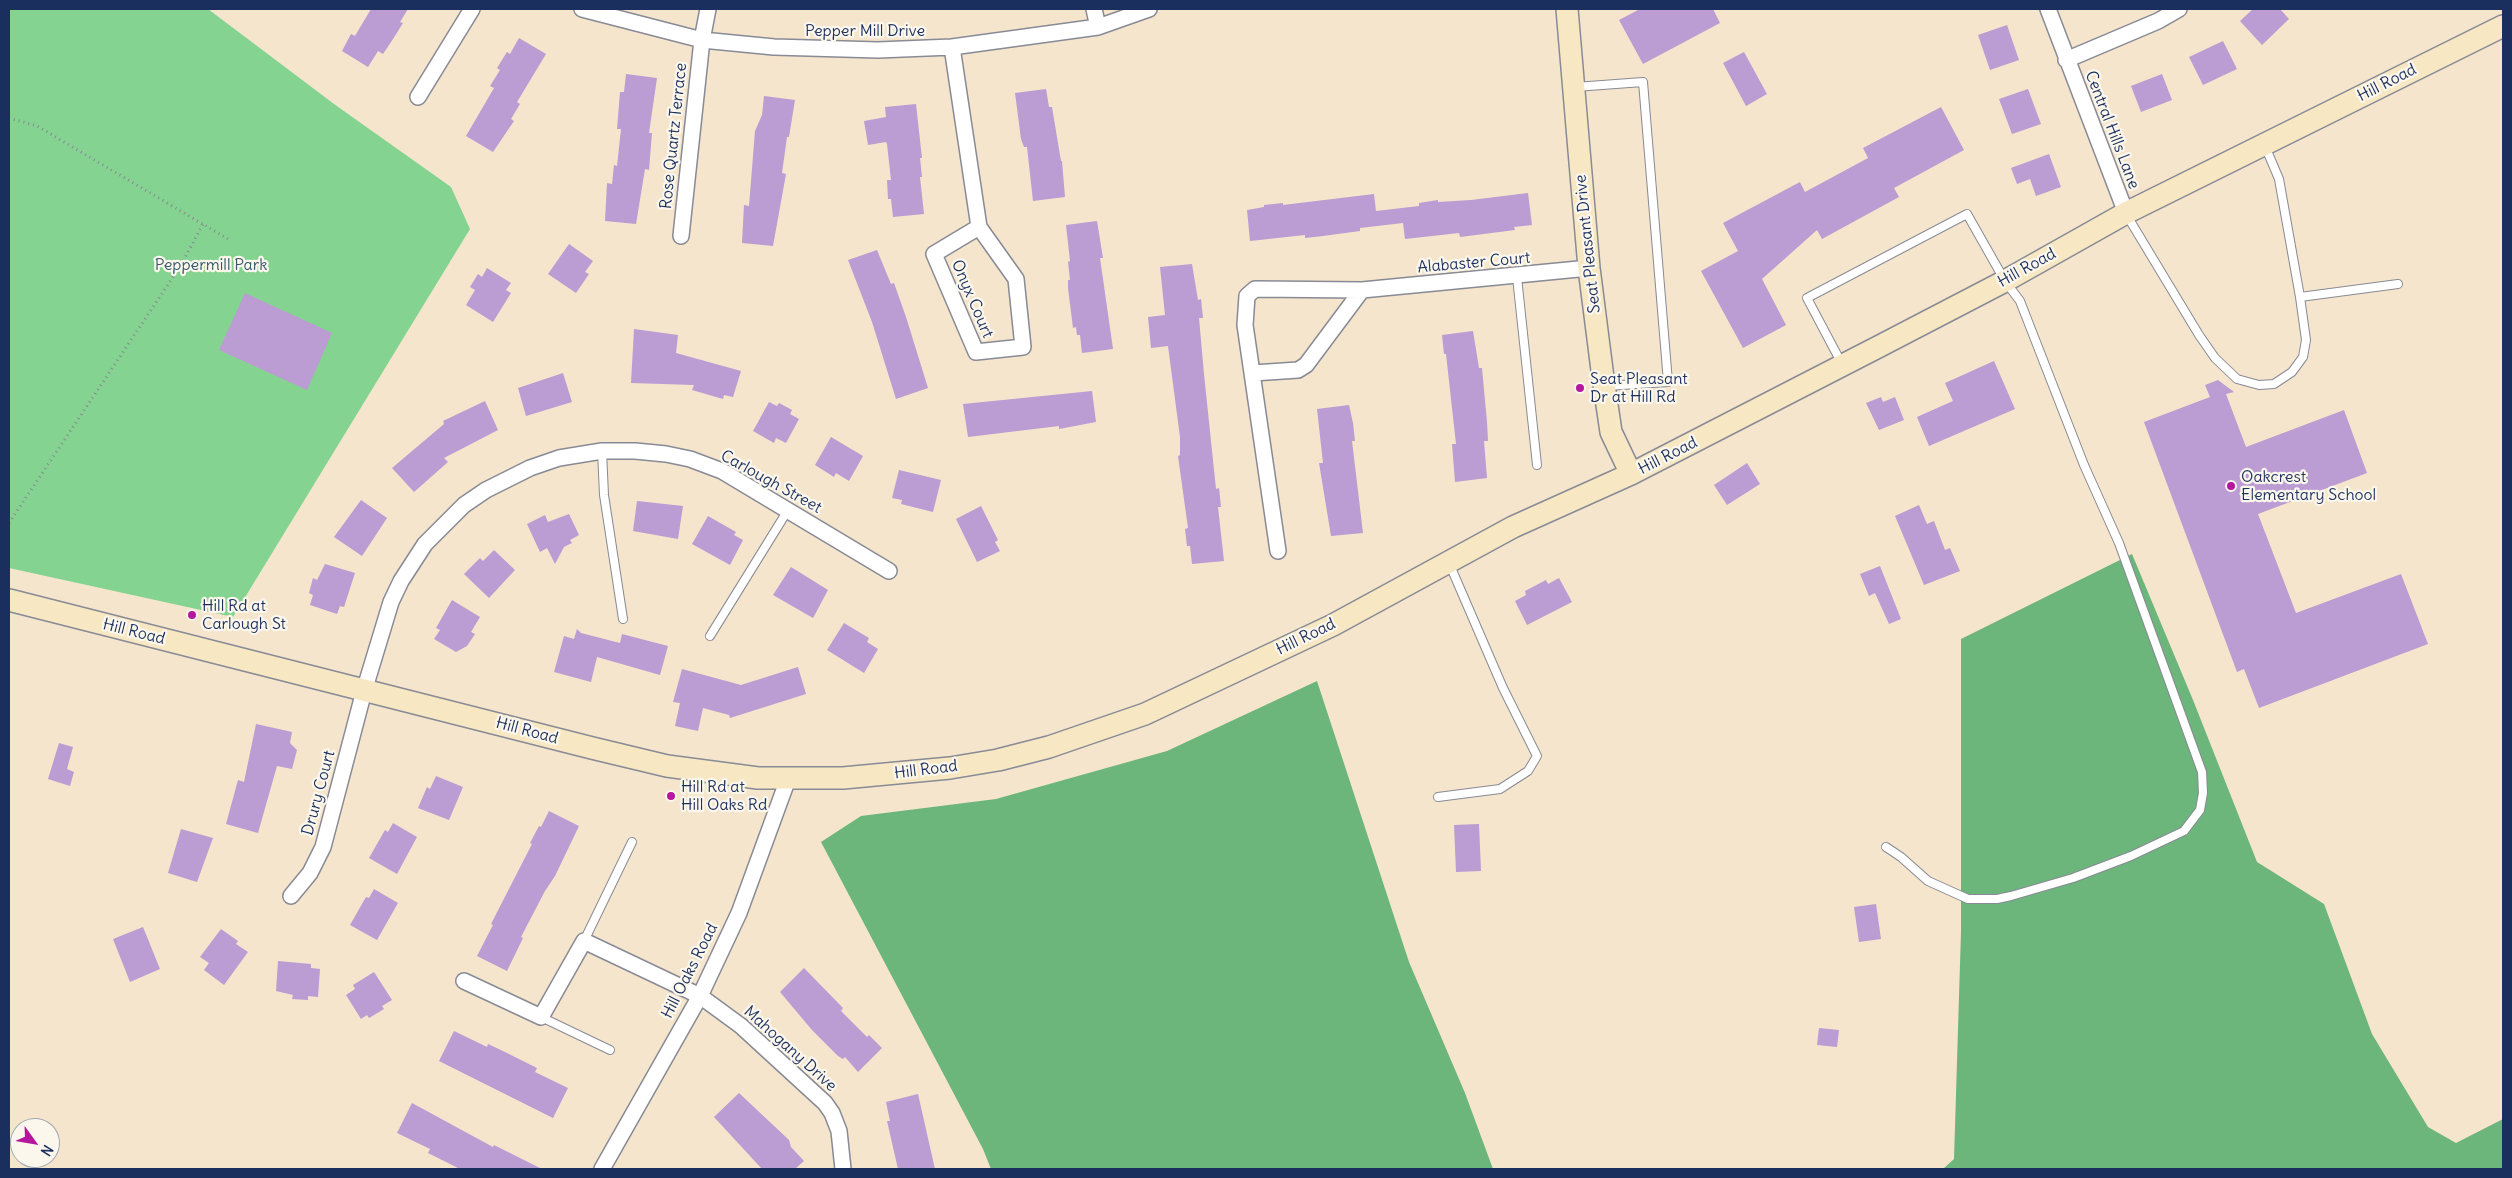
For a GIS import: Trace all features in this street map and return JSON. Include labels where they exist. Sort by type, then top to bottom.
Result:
[{"type":"street","points":[[418,97],[472,9]]},
{"type":"street","name":"Pepper Mill Drive","points":[[582,9],[702,40],[774,47],[868,50],[952,47],[1098,27],[1149,9]]},
{"type":"street","name":"Rose Quartz Terrace","points":[[681,236],[702,40],[708,9]]},
{"type":"street","points":[[1094,9],[1098,27]]},
{"type":"street","name":"Seat Pleasant Drive","points":[[1567,9],[1589,268],[1604,387],[1611,432],[1632,474]]},
{"type":"street","name":"Central Hills Lane","points":[[2048,9],[2126,213]]},
{"type":"street","name":"Central Hills Lane","points":[[2066,60],[2158,22],[2179,9]]},
{"type":"street","name":"Hill Road","points":[[9,600],[667,766],[758,778],[843,778],[950,768],[1007,757],[1107,729],[1145,714],[1332,625],[1513,527],[1632,474],[2004,281],[2126,213],[2503,26]]},
{"type":"street","name":"Onyx Court","points":[[952,47],[979,227],[1016,279],[1023,347],[976,352],[934,254],[979,227]]},
{"type":"street","name":"Alabaster Court","points":[[1278,551],[1253,373],[1244,325],[1248,296],[1255,289],[1362,290],[1517,277],[1589,268]]},
{"type":"street","points":[[1253,373],[1298,370],[1306,365],[1362,290]]},
{"type":"street","name":"Carlough Street","points":[[364,691],[379,637],[398,588],[425,544],[450,517],[486,490],[530,468],[559,458],[602,451],[636,451],[690,460],[722,471],[890,571]]},
{"type":"street","name":"Drury Court","points":[[291,896],[310,873],[323,847],[364,691]]},
{"type":"street","name":"Hill Oaks Road","points":[[602,1169],[700,996],[738,913],[788,778]]},
{"type":"street","points":[[464,981],[542,1017],[584,941]]},
{"type":"street","name":"Mahogany Drive","points":[[584,941],[700,996],[741,1026],[825,1103],[832,1113],[839,1131],[843,1169]]},
{"type":"lane","points":[[1574,87],[1643,82],[1668,382],[1604,387]]},
{"type":"lane","points":[[2126,213],[2199,335],[2215,358],[2237,379],[2260,385],[2274,384],[2292,372],[2303,357],[2306,340],[2279,179],[2264,144]]},
{"type":"lane","points":[[1842,365],[1807,298],[1967,214],[2004,281],[2020,301],[2084,465],[2119,543],[2202,772],[2203,794],[2200,810],[2184,831],[2164,842],[2074,878],[1997,899],[1968,899],[1928,881],[1901,857],[1886,848]]},
{"type":"lane","points":[[1517,277],[1538,465]]},
{"type":"lane","points":[[2300,297],[2398,284]]},
{"type":"lane","points":[[602,451],[604,495],[623,619]]},
{"type":"lane","points":[[710,636],[788,510]]},
{"type":"lane","points":[[1438,797],[1500,789],[1528,771],[1536,756],[1503,688],[1449,563]]},
{"type":"lane","points":[[584,941],[632,842]]},
{"type":"lane","points":[[542,1017],[610,1050]]},
{"type":"path","points":[[9,118],[37,126],[228,239]]},
{"type":"path","points":[[9,523],[181,266],[203,224]]},
{"type":"green space","name":"Peppermill Park","points":[[9,9],[208,9],[334,104],[451,187],[470,229],[233,617],[9,568]]},
{"type":"green space","points":[[2132,554],[2193,700],[2257,862],[2324,904],[2372,1034],[2428,1127],[2456,1143],[2503,1119],[2503,1169],[1943,1169],[1954,1159],[1961,932],[1961,639]]},
{"type":"green space","points":[[1317,681],[1409,962],[1465,1093],[1493,1169],[991,1169],[983,1149],[821,842],[861,816],[996,799],[1167,751]]},
{"type":"building","points":[[371,9],[408,9],[400,22],[403,23],[383,54],[378,51],[368,67],[342,51],[351,34],[355,36]]},
{"type":"building","points":[[1640,9],[1713,9],[1720,23],[1643,64],[1619,20]]},
{"type":"building","points":[[2253,9],[2280,9],[2289,19],[2262,45],[2240,21]]},
{"type":"building","points":[[2007,25],[2019,60],[1990,70],[1978,35]]},
{"type":"building","points":[[519,38],[546,54],[517,102],[520,104],[511,119],[514,121],[493,152],[466,136],[494,88],[490,86],[500,70],[497,68],[507,52],[510,54]]},
{"type":"building","points":[[2223,41],[2237,69],[2203,85],[2189,57]]},
{"type":"building","points":[[1744,52],[1767,94],[1746,106],[1723,63]]},
{"type":"building","points":[[626,74],[657,78],[649,133],[652,133],[649,170],[645,169],[636,224],[605,221],[607,183],[612,184],[614,165],[617,166],[621,129],[617,129],[620,92],[624,92]]},
{"type":"building","points":[[2162,74],[2172,100],[2141,112],[2131,86]]},
{"type":"building","points":[[1046,89],[1049,107],[1052,107],[1062,161],[1065,197],[1033,201],[1027,147],[1024,147],[1021,139],[1015,93]]},
{"type":"building","points":[[2028,89],[2041,124],[2012,134],[1999,99]]},
{"type":"building","points":[[764,96],[795,100],[789,137],[787,137],[782,173],[786,174],[773,246],[742,243],[744,205],[749,206],[755,131],[762,115]]},
{"type":"building","points":[[916,104],[922,158],[920,158],[922,177],[920,177],[924,214],[893,217],[891,199],[888,199],[887,180],[891,180],[887,144],[886,142],[868,145],[864,121],[886,117],[885,107]]},
{"type":"building","points":[[1941,107],[1964,150],[1894,188],[1899,197],[1822,239],[1817,230],[1762,279],[1786,325],[1743,348],[1701,271],[1738,251],[1723,223],[1800,182],[1805,192],[1868,158],[1863,148]]},
{"type":"building","points":[[2049,154],[2061,187],[2036,196],[2030,179],[2017,184],[2011,168]]},
{"type":"building","points":[[1528,193],[1532,225],[1514,227],[1515,230],[1460,237],[1459,233],[1405,239],[1403,223],[1360,228],[1360,231],[1323,236],[1305,238],[1305,235],[1250,241],[1247,210],[1264,207],[1264,205],[1283,203],[1283,205],[1374,194],[1376,211],[1419,206],[1419,203],[1438,200],[1438,202],[1471,200]]},
{"type":"building","points":[[1097,221],[1103,258],[1100,258],[1113,349],[1082,353],[1080,335],[1077,335],[1076,327],[1073,328],[1068,288],[1068,280],[1070,280],[1068,262],[1070,261],[1066,225]]},
{"type":"building","points":[[569,244],[593,261],[585,272],[589,274],[576,293],[548,274]]},
{"type":"building","points":[[877,250],[891,284],[894,283],[928,388],[896,399],[872,322],[848,260]]},
{"type":"building","points":[[1192,264],[1198,300],[1201,299],[1203,318],[1199,318],[1216,489],[1219,488],[1221,507],[1218,507],[1224,561],[1192,564],[1190,546],[1187,546],[1185,529],[1188,528],[1178,456],[1180,455],[1180,437],[1168,346],[1151,348],[1148,317],[1165,315],[1160,267]]},
{"type":"building","points":[[487,268],[511,283],[506,290],[511,293],[493,322],[466,305],[475,290],[470,287],[478,274],[482,277]]},
{"type":"building","points":[[245,293],[332,333],[307,390],[219,350]]},
{"type":"building","points":[[634,329],[678,335],[676,353],[741,371],[733,397],[724,395],[723,399],[692,390],[694,385],[631,383]]},
{"type":"building","points":[[1473,331],[1479,368],[1482,368],[1488,441],[1484,441],[1487,478],[1455,482],[1452,444],[1456,444],[1446,354],[1444,354],[1442,335]]},
{"type":"building","points":[[1994,361],[2015,409],[1929,446],[1917,417],[1953,401],[1945,383]]},
{"type":"building","points":[[563,373],[572,402],[526,416],[518,388]]},
{"type":"building","points":[[2218,380],[2234,392],[2226,394],[2246,447],[2344,410],[2367,473],[2258,514],[2296,613],[2401,574],[2428,644],[2259,708],[2244,669],[2237,672],[2144,422],[2210,397],[2205,385]]},
{"type":"building","points":[[1092,391],[1096,422],[1059,429],[1059,426],[968,437],[963,404]]},
{"type":"building","points":[[1881,397],[1883,402],[1895,397],[1904,420],[1879,430],[1866,403]]},
{"type":"building","points":[[485,401],[498,430],[444,458],[448,462],[414,492],[392,468],[444,424],[443,421]]},
{"type":"building","points":[[769,402],[777,406],[779,403],[792,410],[790,414],[799,419],[786,443],[776,438],[774,443],[753,431]]},
{"type":"building","points":[[1349,405],[1355,441],[1352,441],[1363,533],[1331,536],[1319,463],[1323,463],[1317,409]]},
{"type":"building","points":[[831,437],[863,456],[849,481],[836,473],[834,477],[815,465]]},
{"type":"building","points":[[1747,463],[1760,484],[1727,505],[1714,485]]},
{"type":"building","points":[[899,470],[941,480],[933,512],[901,504],[902,500],[892,498]]},
{"type":"building","points":[[361,500],[387,518],[362,556],[334,537]]},
{"type":"building","points":[[637,501],[683,506],[678,539],[633,531]]},
{"type":"building","points":[[1919,505],[1927,524],[1934,521],[1945,550],[1950,548],[1960,571],[1924,585],[1895,516]]},
{"type":"building","points":[[981,506],[998,540],[995,542],[1000,551],[977,562],[956,519]]},
{"type":"building","points":[[569,514],[579,535],[570,540],[572,543],[564,547],[555,564],[547,548],[540,552],[527,524],[545,515],[548,522]]},
{"type":"building","points":[[708,516],[736,532],[734,535],[743,540],[730,565],[692,544]]},
{"type":"building","points":[[494,550],[515,570],[489,598],[464,574],[480,558],[483,561]]},
{"type":"building","points":[[325,564],[355,573],[344,607],[340,606],[337,614],[310,605],[313,595],[309,593],[313,578],[317,580]]},
{"type":"building","points":[[1880,566],[1901,619],[1889,624],[1875,593],[1869,596],[1860,574]]},
{"type":"building","points":[[791,567],[828,590],[813,618],[773,595]]},
{"type":"building","points":[[1559,578],[1572,602],[1527,625],[1515,601],[1526,595],[1525,591],[1546,580],[1548,584]]},
{"type":"building","points":[[452,600],[480,617],[471,632],[475,634],[467,646],[456,652],[434,639],[440,630],[436,628]]},
{"type":"building","points":[[844,623],[869,638],[867,642],[878,649],[864,673],[827,650]]},
{"type":"building","points":[[577,629],[581,633],[620,643],[622,634],[668,646],[660,675],[597,657],[591,682],[554,672],[564,636],[574,639]]},
{"type":"building","points":[[798,667],[806,694],[730,718],[729,715],[703,708],[698,731],[675,726],[680,703],[673,702],[682,669],[741,685]]},
{"type":"building","points":[[256,724],[292,732],[290,743],[297,750],[292,769],[277,766],[258,833],[226,824],[238,780],[244,782]]},
{"type":"building","points":[[59,743],[73,747],[67,769],[74,772],[70,786],[48,779]]},
{"type":"building","points":[[436,776],[463,787],[449,820],[418,808],[427,787],[430,789]]},
{"type":"building","points":[[549,811],[579,826],[555,876],[521,937],[523,938],[507,971],[477,956],[493,925],[491,924],[532,844],[530,843]]},
{"type":"building","points":[[393,823],[417,837],[397,874],[369,858],[385,830],[388,832]]},
{"type":"building","points":[[1479,824],[1481,871],[1456,872],[1454,825]]},
{"type":"building","points":[[181,829],[213,838],[197,882],[168,873]]},
{"type":"building","points":[[374,889],[398,903],[377,940],[350,925],[366,897],[369,898]]},
{"type":"building","points":[[1876,904],[1881,939],[1859,942],[1854,907]]},
{"type":"building","points":[[143,927],[160,969],[130,982],[113,939]]},
{"type":"building","points":[[221,929],[238,941],[236,944],[248,952],[224,985],[204,970],[209,963],[200,957]]},
{"type":"building","points":[[278,961],[311,964],[311,968],[320,969],[318,997],[308,996],[308,1000],[292,999],[293,995],[276,991]]},
{"type":"building","points":[[804,968],[843,1008],[841,1011],[867,1037],[869,1035],[882,1048],[858,1072],[845,1057],[843,1059],[838,1056],[812,1030],[780,992]]},
{"type":"building","points":[[374,972],[392,1000],[382,1006],[384,1009],[369,1018],[367,1015],[361,1019],[346,995],[355,989],[353,985]]},
{"type":"building","points":[[1819,1028],[1839,1030],[1837,1047],[1817,1045]]},
{"type":"building","points":[[454,1031],[487,1047],[488,1044],[537,1068],[535,1072],[568,1088],[553,1118],[439,1061]]},
{"type":"building","points":[[739,1093],[789,1140],[791,1147],[804,1161],[795,1169],[762,1169],[714,1117]]},
{"type":"building","points":[[918,1094],[935,1169],[898,1169],[887,1121],[890,1121],[886,1102]]},
{"type":"building","points":[[412,1103],[493,1147],[494,1145],[542,1169],[460,1169],[428,1153],[430,1149],[397,1133]]},
{"type":"place","name":"Seat Pleasant Dr at Hill Rd","points":[[1580,388]]},
{"type":"place","name":"Oakcrest Elementary School","points":[[2231,486]]},
{"type":"place","name":"Hill Rd at Carlough St","points":[[192,615]]},
{"type":"place","name":"Hill Rd at Hill Oaks Rd","points":[[671,796]]}]
